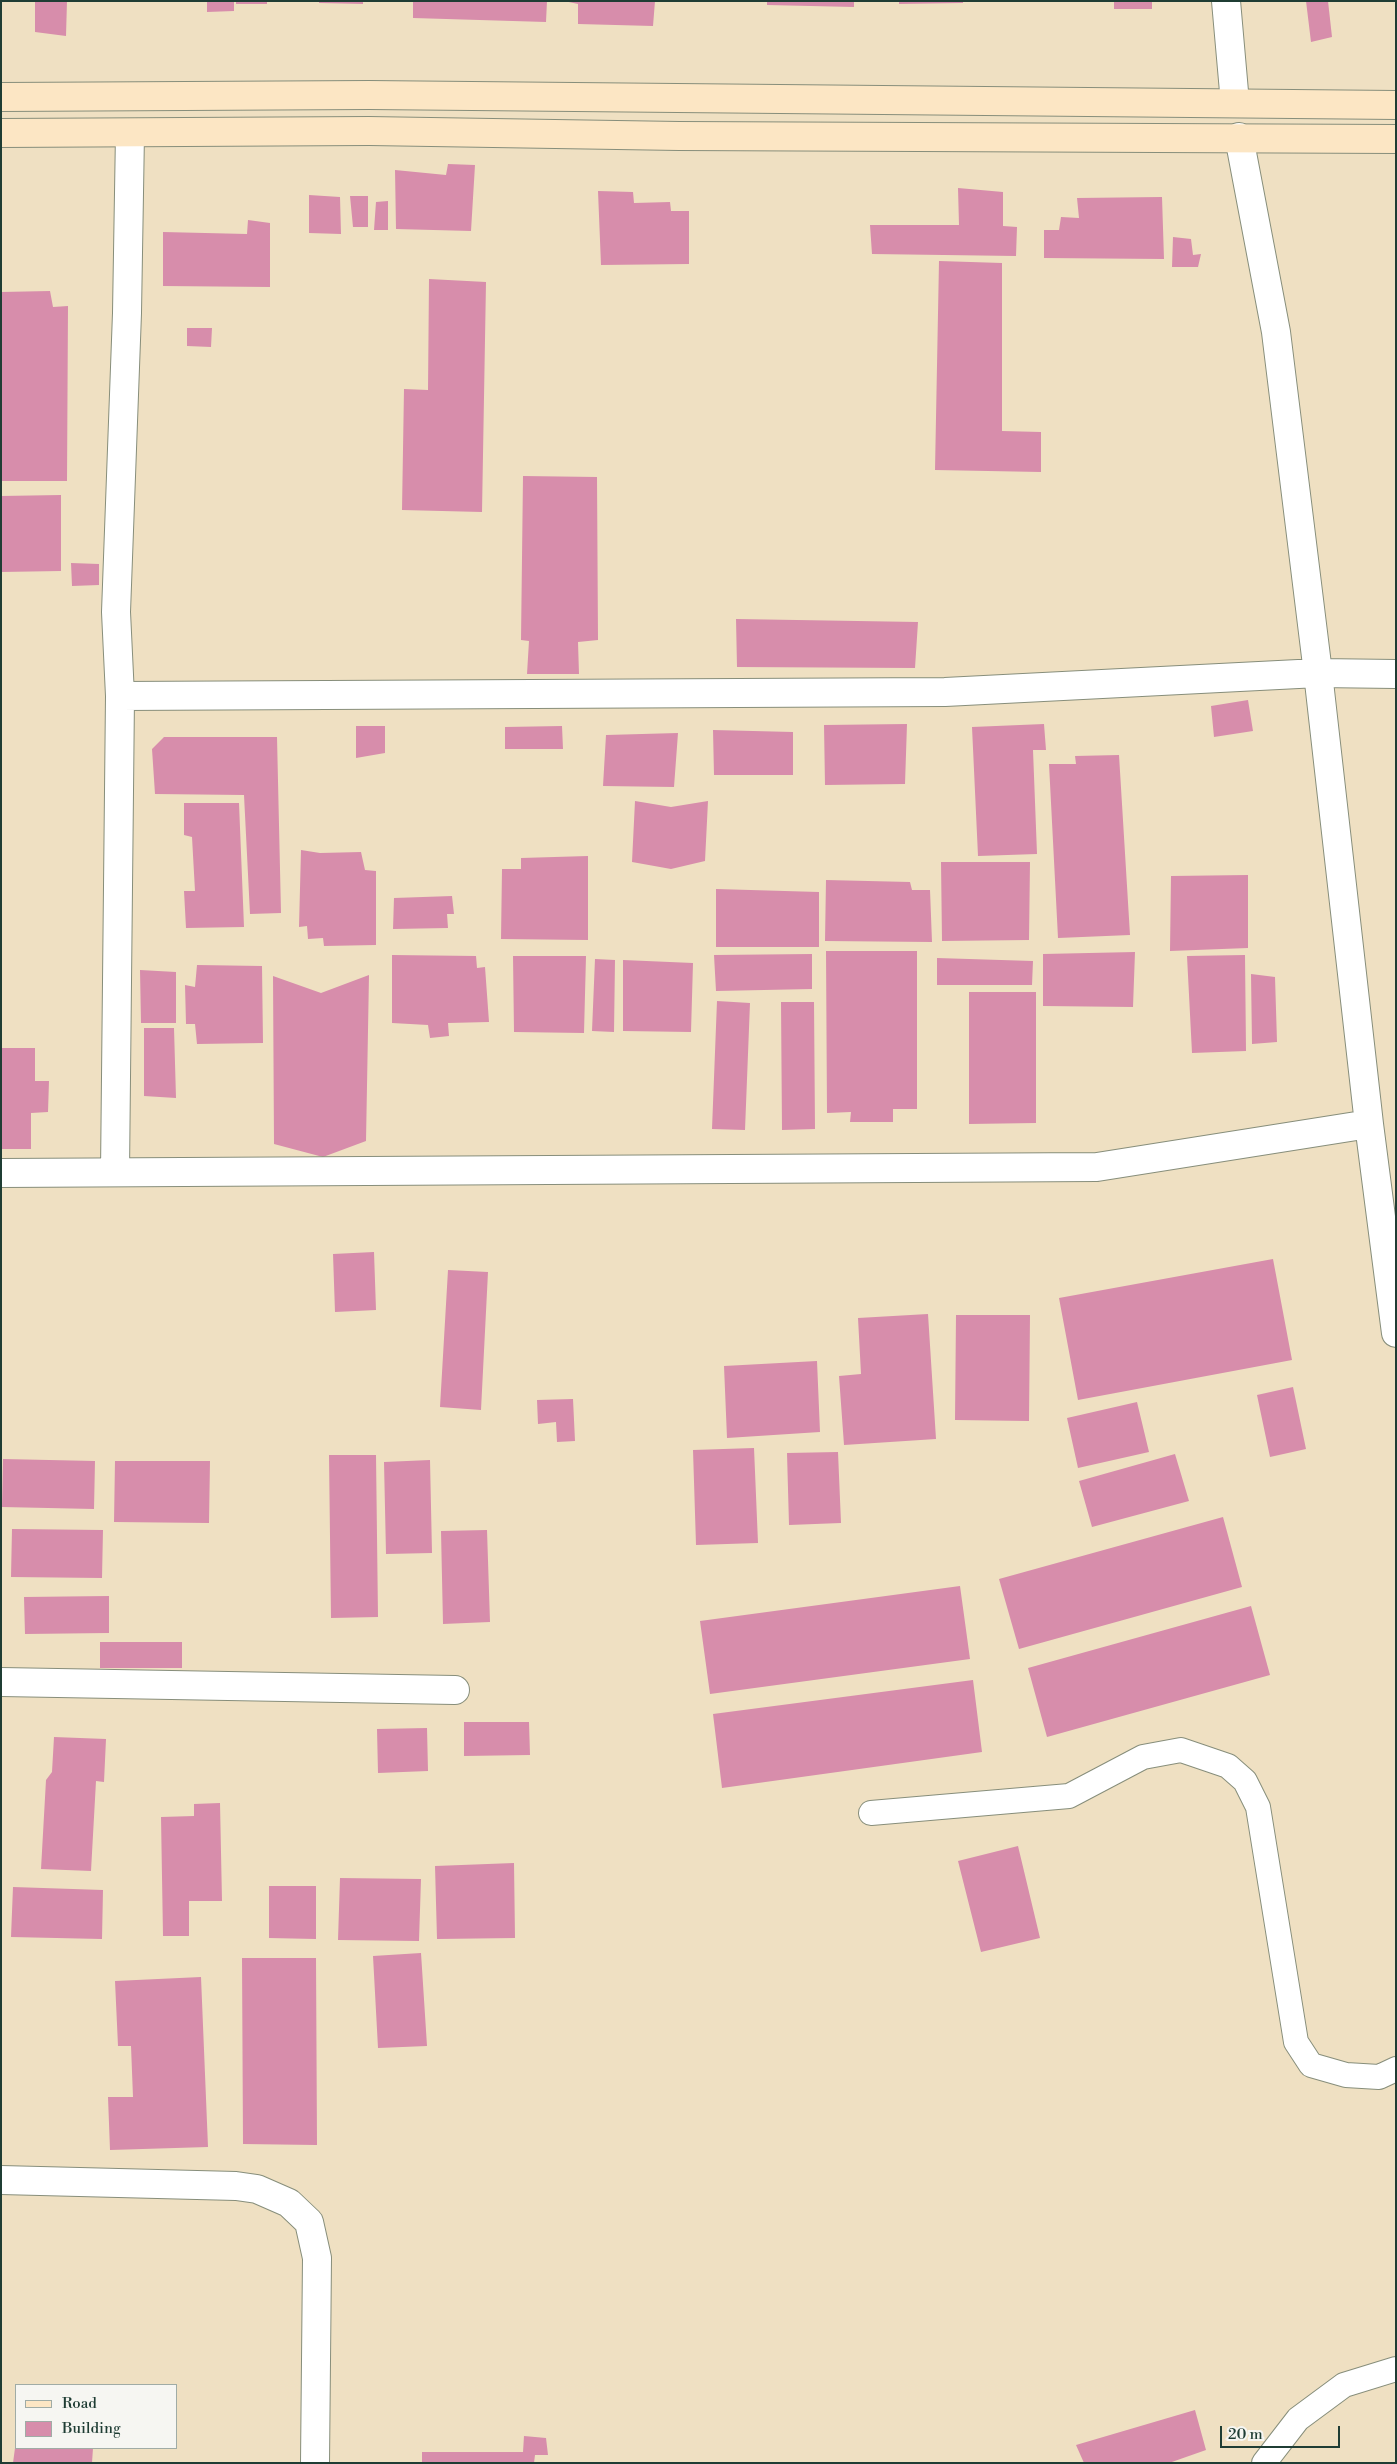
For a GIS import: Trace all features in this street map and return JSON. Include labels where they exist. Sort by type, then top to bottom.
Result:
[{"type":"main road","points":[[1,97],[369,95],[1396,105]]},
{"type":"main road","points":[[1,132],[369,131],[679,136],[1396,139]]},
{"type":"street","points":[[1226,1],[1235,103]]},
{"type":"street","points":[[115,1172],[120,696],[116,612],[126,323],[130,133]]},
{"type":"street","points":[[1239,137],[1276,332],[1318,673],[1369,1124],[1396,1333]]},
{"type":"street","points":[[120,696],[944,692],[1318,673],[1396,674]]},
{"type":"street","points":[[1,1173],[1097,1167],[1369,1124]]},
{"type":"street","points":[[1,1682],[455,1690]]},
{"type":"street","points":[[1,2180],[236,2186],[257,2189],[289,2203],[309,2222],[317,2258],[315,2463]]},
{"type":"lane","points":[[871,1812],[1069,1796],[1143,1757],[1181,1750],[1228,1766],[1245,1780],[1258,1807],[1296,2042],[1311,2065],[1346,2076],[1378,2077],[1396,2070]]},
{"type":"lane","points":[[1264,2463],[1298,2419],[1344,2385],[1396,2369]]},
{"type":"building","points":[[35,1],[67,1],[66,36],[35,32]]},
{"type":"building","points":[[207,1],[234,1],[234,11],[207,12]]},
{"type":"building","points":[[236,1],[267,1],[267,4],[236,4]]},
{"type":"building","points":[[319,1],[363,1],[363,4],[319,3]]},
{"type":"building","points":[[413,1],[547,1],[546,22],[413,18]]},
{"type":"building","points":[[564,1],[655,1],[653,26],[578,24],[578,4]]},
{"type":"building","points":[[767,1],[854,1],[854,7],[767,5]]},
{"type":"building","points":[[899,1],[963,1],[963,3],[899,4]]},
{"type":"building","points":[[1114,1],[1152,1],[1152,9],[1114,9]]},
{"type":"building","points":[[1306,1],[1328,1],[1332,37],[1311,42]]},
{"type":"building","points":[[448,164],[475,165],[471,231],[396,229],[395,170],[446,175]]},
{"type":"building","points":[[958,188],[1003,192],[1003,226],[1017,227],[1016,256],[872,254],[870,225],[959,225]]},
{"type":"building","points":[[598,191],[633,192],[634,203],[670,202],[671,211],[689,211],[689,264],[601,265]]},
{"type":"building","points":[[309,195],[340,197],[341,234],[309,233]]},
{"type":"building","points":[[350,196],[368,196],[368,227],[353,227]]},
{"type":"building","points":[[1162,197],[1164,259],[1044,258],[1044,230],[1059,230],[1061,217],[1079,218],[1077,198]]},
{"type":"building","points":[[388,201],[388,230],[374,230],[376,202]]},
{"type":"building","points":[[248,220],[270,223],[270,287],[163,286],[163,232],[247,234]]},
{"type":"building","points":[[1173,237],[1191,239],[1193,255],[1201,254],[1198,267],[1172,267]]},
{"type":"building","points":[[939,261],[1002,263],[1002,431],[1041,432],[1041,472],[935,470]]},
{"type":"building","points":[[429,279],[486,282],[482,512],[402,510],[404,389],[428,390]]},
{"type":"building","points":[[50,291],[53,307],[68,306],[67,481],[1,481],[1,292]]},
{"type":"building","points":[[187,328],[212,328],[211,347],[187,346]]},
{"type":"building","points":[[523,476],[597,477],[598,640],[578,642],[579,674],[527,674],[529,641],[521,640]]},
{"type":"building","points":[[61,495],[61,571],[1,572],[1,496]]},
{"type":"building","points":[[71,563],[99,564],[99,585],[72,586]]},
{"type":"building","points":[[736,619],[918,622],[915,668],[737,667]]},
{"type":"building","points":[[1248,700],[1253,731],[1214,737],[1211,706]]},
{"type":"building","points":[[907,724],[905,784],[825,785],[824,725]]},
{"type":"building","points":[[1044,724],[1046,750],[1033,750],[1037,854],[978,856],[972,727]]},
{"type":"building","points":[[356,726],[385,726],[385,753],[356,758]]},
{"type":"building","points":[[562,726],[563,749],[505,749],[505,727]]},
{"type":"building","points":[[713,730],[793,732],[793,775],[714,775]]},
{"type":"building","points":[[678,733],[674,787],[603,786],[606,735]]},
{"type":"building","points":[[164,737],[277,737],[281,913],[250,914],[244,795],[155,794],[152,749]]},
{"type":"building","points":[[1119,755],[1130,935],[1058,938],[1049,764],[1076,764],[1075,756]]},
{"type":"building","points":[[635,801],[671,807],[708,801],[705,861],[671,869],[632,862]]},
{"type":"building","points":[[184,803],[239,803],[244,927],[186,928],[184,891],[195,891],[192,837],[184,835]]},
{"type":"building","points":[[301,850],[320,853],[361,852],[365,870],[376,871],[376,945],[324,946],[323,938],[308,939],[307,926],[299,927]]},
{"type":"building","points":[[588,856],[588,940],[501,939],[502,869],[521,869],[521,858]]},
{"type":"building","points":[[941,862],[1030,862],[1029,940],[942,941]]},
{"type":"building","points":[[1248,875],[1248,948],[1170,951],[1171,876]]},
{"type":"building","points":[[826,880],[910,882],[912,890],[930,890],[932,942],[825,941]]},
{"type":"building","points":[[716,889],[819,892],[819,947],[716,947]]},
{"type":"building","points":[[452,896],[454,914],[447,914],[448,928],[393,929],[394,898]]},
{"type":"building","points":[[826,951],[917,951],[917,1109],[893,1109],[893,1122],[850,1122],[851,1112],[827,1113]]},
{"type":"building","points":[[1135,952],[1133,1007],[1043,1006],[1043,954]]},
{"type":"building","points":[[812,954],[812,989],[716,991],[714,955]]},
{"type":"building","points":[[392,955],[476,956],[477,968],[485,967],[489,1022],[448,1023],[449,1036],[430,1038],[428,1025],[392,1023]]},
{"type":"building","points":[[1245,955],[1246,1051],[1192,1053],[1187,956]]},
{"type":"building","points":[[513,956],[586,956],[584,1033],[514,1032]]},
{"type":"building","points":[[937,958],[1033,961],[1032,985],[937,985]]},
{"type":"building","points":[[595,959],[615,960],[614,1032],[592,1031]]},
{"type":"building","points":[[623,960],[693,963],[691,1032],[623,1031]]},
{"type":"building","points":[[197,965],[262,966],[263,1043],[197,1044],[195,1024],[186,1024],[185,985],[195,987]]},
{"type":"building","points":[[140,970],[176,972],[176,1023],[141,1023]]},
{"type":"building","points":[[1251,974],[1275,977],[1277,1042],[1252,1044]]},
{"type":"building","points":[[369,975],[366,1141],[323,1157],[274,1144],[273,976],[321,993]]},
{"type":"building","points":[[969,992],[1036,992],[1036,1123],[969,1124]]},
{"type":"building","points":[[717,1001],[750,1003],[745,1130],[712,1129]]},
{"type":"building","points":[[781,1002],[814,1002],[815,1129],[782,1130]]},
{"type":"building","points":[[144,1028],[174,1028],[176,1098],[144,1096]]},
{"type":"building","points":[[1,1048],[35,1048],[35,1081],[49,1081],[48,1112],[31,1113],[31,1149],[1,1149]]},
{"type":"building","points":[[374,1252],[376,1310],[335,1312],[333,1254]]},
{"type":"building","points":[[1273,1259],[1292,1360],[1078,1400],[1059,1298]]},
{"type":"building","points":[[448,1270],[488,1272],[481,1410],[440,1407]]},
{"type":"building","points":[[928,1314],[936,1439],[844,1445],[839,1376],[861,1374],[858,1318]]},
{"type":"building","points":[[956,1315],[1030,1315],[1029,1421],[955,1420]]},
{"type":"building","points":[[817,1361],[820,1432],[727,1438],[724,1366]]},
{"type":"building","points":[[1293,1387],[1306,1449],[1270,1457],[1257,1395]]},
{"type":"building","points":[[573,1399],[575,1441],[557,1442],[556,1422],[538,1424],[537,1400]]},
{"type":"building","points":[[1137,1402],[1149,1452],[1078,1468],[1067,1418]]},
{"type":"building","points":[[754,1448],[758,1543],[696,1545],[693,1450]]},
{"type":"building","points":[[838,1452],[841,1523],[789,1525],[787,1453]]},
{"type":"building","points":[[1175,1454],[1189,1501],[1092,1527],[1079,1481]]},
{"type":"building","points":[[329,1455],[376,1455],[378,1617],[331,1618]]},
{"type":"building","points":[[3,1459],[95,1461],[94,1509],[2,1507]]},
{"type":"building","points":[[430,1460],[432,1553],[386,1554],[384,1462]]},
{"type":"building","points":[[115,1461],[210,1461],[209,1523],[114,1522]]},
{"type":"building","points":[[1223,1517],[1242,1587],[1019,1649],[999,1579]]},
{"type":"building","points":[[12,1529],[103,1530],[102,1578],[11,1577]]},
{"type":"building","points":[[487,1530],[490,1622],[443,1624],[441,1531]]},
{"type":"building","points":[[960,1586],[970,1659],[710,1694],[700,1621]]},
{"type":"building","points":[[109,1596],[109,1633],[25,1634],[24,1597]]},
{"type":"building","points":[[1251,1606],[1270,1675],[1047,1737],[1028,1668]]},
{"type":"building","points":[[100,1642],[182,1642],[182,1668],[100,1668]]},
{"type":"building","points":[[973,1680],[982,1752],[722,1788],[713,1714]]},
{"type":"building","points":[[464,1722],[529,1722],[530,1755],[464,1756]]},
{"type":"building","points":[[427,1728],[428,1771],[378,1773],[377,1729]]},
{"type":"building","points":[[54,1737],[106,1739],[104,1782],[96,1781],[91,1871],[41,1869],[46,1780],[52,1772]]},
{"type":"building","points":[[220,1803],[222,1901],[189,1901],[189,1936],[163,1936],[161,1817],[194,1816],[194,1804]]},
{"type":"building","points":[[1018,1846],[1040,1938],[981,1952],[958,1861]]},
{"type":"building","points":[[514,1863],[515,1938],[437,1939],[435,1866]]},
{"type":"building","points":[[340,1878],[421,1879],[419,1941],[338,1940]]},
{"type":"building","points":[[269,1886],[316,1886],[316,1939],[269,1938]]},
{"type":"building","points":[[13,1887],[103,1890],[102,1939],[11,1937]]},
{"type":"building","points":[[421,1953],[427,2046],[378,2048],[373,1956]]},
{"type":"building","points":[[242,1958],[316,1958],[317,2145],[243,2144]]},
{"type":"building","points":[[201,1977],[208,2147],[110,2150],[108,2097],[133,2097],[131,2046],[118,2046],[115,1981]]},
{"type":"building","points":[[1195,2410],[1206,2450],[1169,2463],[1084,2463],[1076,2445]]},
{"type":"building","points":[[524,2436],[546,2438],[548,2455],[535,2455],[534,2463],[422,2463],[422,2452],[523,2452]]},
{"type":"building","points":[[15,2448],[93,2449],[92,2463],[13,2463]]}]
